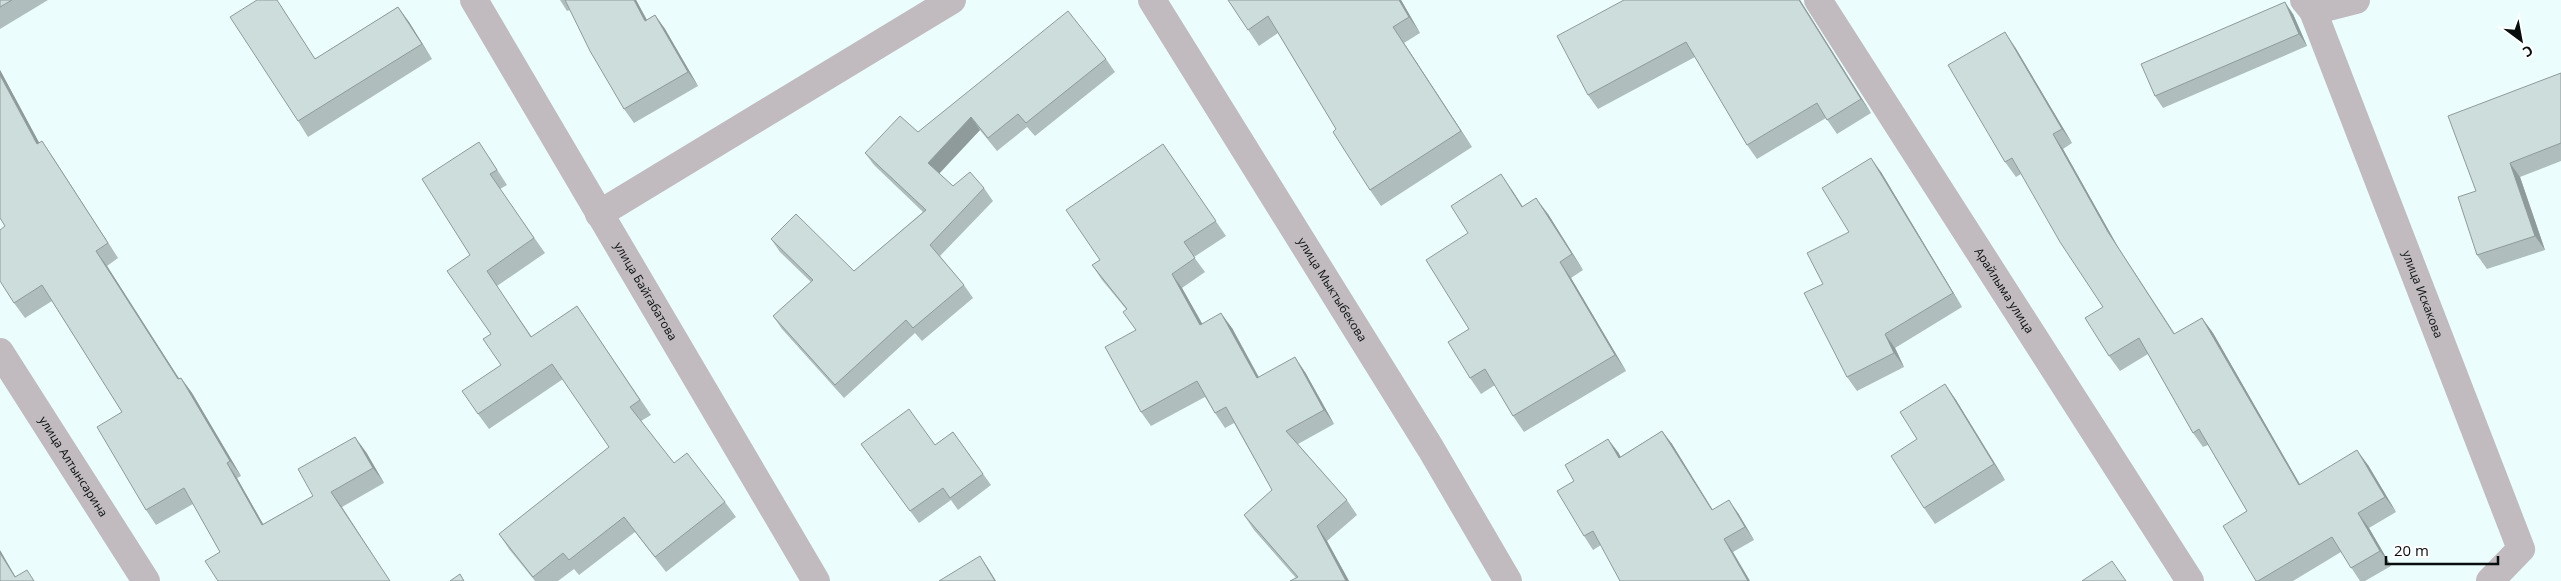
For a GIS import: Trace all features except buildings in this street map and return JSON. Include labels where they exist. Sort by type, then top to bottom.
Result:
[{"type":"street","name":"улица Байгабатова","points":[[474,0],[816,581]]},
{"type":"street","points":[[599,214],[952,0]]},
{"type":"street","name":"улица Мыктыбекова","points":[[1152,0],[1431,449],[1508,581]]},
{"type":"street","name":"Арайлыма улица","points":[[1818,0],[2190,581]]},
{"type":"street","points":[[2309,6],[2356,0]]},
{"type":"street","name":"улица Искакова","points":[[2309,6],[2521,549],[2490,581]]},
{"type":"street","name":"улица Алтынсарина","points":[[0,352],[146,581]]}]
